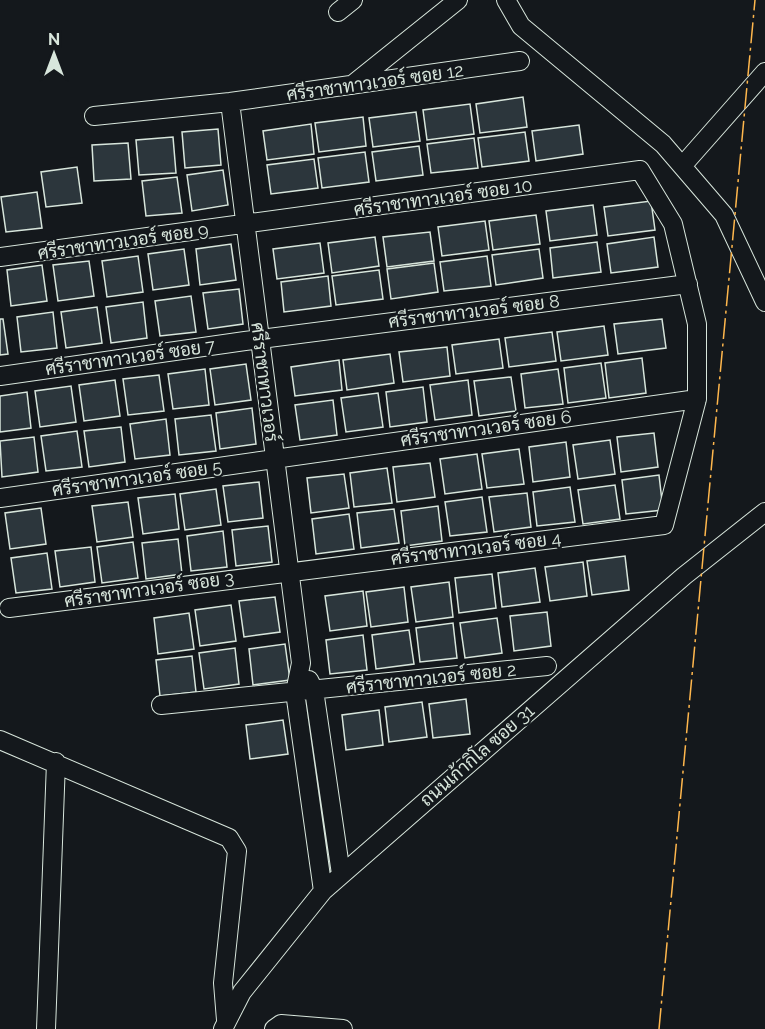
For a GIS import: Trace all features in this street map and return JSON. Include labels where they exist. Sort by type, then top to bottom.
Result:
[{"type":"street","points":[[338,12],[353,0]]},
{"type":"street","points":[[352,85],[458,0]]},
{"type":"street","points":[[506,0],[521,26],[663,144],[683,165],[724,215],[765,302]]},
{"type":"street","name":"ศรีราชาทาวเวอร์ ซอย 12","points":[[94,117],[230,102],[520,62]]},
{"type":"street","points":[[683,165],[765,72]]},
{"type":"street","name":"ศรีราชาทาวเวอร์","points":[[230,102],[301,663],[314,690],[341,874]]},
{"type":"street","name":"ศรีราชาทาวเวอร์ ซอย 10","points":[[246,224],[640,170],[673,224],[688,284]]},
{"type":"street","name":"ศรีราชาทาวเวอร์ ซอย 9","points":[[0,257],[246,224]]},
{"type":"street","points":[[688,284],[697,324],[697,399]]},
{"type":"street","name":"ศรีราชาทาวเวอร์ ซอย 8","points":[[260,339],[688,284]]},
{"type":"street","name":"ศรีราชาทาวเวอร์ ซอย 7","points":[[0,376],[260,339]]},
{"type":"street","name":"ศรีราชาทาวเวอร์ ซอย 6","points":[[275,457],[697,399]]},
{"type":"street","name":"ศรีราชาทาวเวอร์ ซอย 4","points":[[289,571],[664,525],[697,399]]},
{"type":"street","name":"ศรีราชาทาวเวอร์ ซอย 5","points":[[0,498],[275,457]]},
{"type":"street","name":"ถนนเก้ากิโล ซอย 31","points":[[224,1024],[242,992],[322,891],[684,576],[765,512]]},
{"type":"street","name":"ศรีราชาทาวเวอร์ ซอย 3","points":[[9,608],[289,571]]},
{"type":"street","name":"ศรีราชาทาวเวอร์","points":[[301,663],[295,692],[322,891]]},
{"type":"street","name":"ศรีราชาทาวเวอร์ ซอย 2","points":[[161,705],[547,666]]},
{"type":"street","points":[[0,740],[56,762],[229,838],[237,851],[223,983],[224,1024]]},
{"type":"street","points":[[46,1029],[56,762]]},
{"type":"street","points":[[274,1029],[281,1024],[343,1029]]},
{"type":"building","points":[[523,97],[527,127],[480,133],[476,104]]},
{"type":"building","points":[[470,104],[474,134],[427,140],[423,110]]},
{"type":"building","points":[[416,112],[420,141],[373,147],[369,118]]},
{"type":"building","points":[[363,117],[366,146],[319,152],[315,123]]},
{"type":"building","points":[[311,124],[314,154],[267,160],[263,131]]},
{"type":"building","points":[[579,125],[583,154],[536,161],[532,131]]},
{"type":"building","points":[[218,129],[221,165],[185,168],[182,132]]},
{"type":"building","points":[[525,132],[529,161],[482,167],[478,138]]},
{"type":"building","points":[[173,137],[176,173],[139,175],[136,140]]},
{"type":"building","points":[[474,138],[478,168],[431,173],[427,144]]},
{"type":"building","points":[[128,143],[131,179],[94,181],[92,145]]},
{"type":"building","points":[[419,146],[423,175],[376,181],[372,152]]},
{"type":"building","points":[[365,152],[369,182],[322,188],[318,158]]},
{"type":"building","points":[[314,159],[318,188],[271,194],[267,165]]},
{"type":"building","points":[[77,167],[82,203],[46,207],[41,172]]},
{"type":"building","points":[[223,170],[228,205],[192,211],[187,175]]},
{"type":"building","points":[[177,177],[182,213],[146,216],[142,181]]},
{"type":"building","points":[[37,192],[42,228],[6,232],[1,197]]},
{"type":"building","points":[[651,201],[655,230],[608,236],[604,207]]},
{"type":"building","points":[[593,205],[597,235],[550,241],[546,211]]},
{"type":"building","points":[[536,215],[540,244],[493,250],[489,221]]},
{"type":"building","points":[[485,221],[489,250],[442,256],[438,227]]},
{"type":"building","points":[[430,232],[434,261],[387,267],[383,237]]},
{"type":"building","points":[[375,237],[379,266],[332,273],[328,243]]},
{"type":"building","points":[[654,237],[658,267],[611,273],[607,244]]},
{"type":"building","points":[[597,242],[601,272],[553,278],[550,248]]},
{"type":"building","points":[[320,243],[324,273],[277,279],[273,249]]},
{"type":"building","points":[[231,244],[236,280],[200,285],[196,249]]},
{"type":"building","points":[[184,249],[189,285],[153,290],[148,254]]},
{"type":"building","points":[[539,249],[543,278],[496,285],[492,255]]},
{"type":"building","points":[[138,256],[143,292],[107,297],[102,261]]},
{"type":"building","points":[[487,256],[491,286],[444,291],[440,262]]},
{"type":"building","points":[[89,261],[94,296],[58,301],[53,265]]},
{"type":"building","points":[[434,263],[438,292],[391,299],[387,269]]},
{"type":"building","points":[[42,265],[47,301],[11,306],[7,270]]},
{"type":"building","points":[[379,270],[383,299],[336,305],[332,276]]},
{"type":"building","points":[[328,276],[331,306],[284,312],[281,282]]},
{"type":"building","points":[[239,289],[243,324],[208,329],[203,293]]},
{"type":"building","points":[[191,296],[196,332],[160,336],[155,301]]},
{"type":"building","points":[[143,302],[147,338],[111,343],[106,307]]},
{"type":"building","points":[[97,307],[102,343],[66,348],[61,312]]},
{"type":"building","points":[[53,312],[57,348],[21,352],[17,317]]},
{"type":"building","points":[[0,319],[3,319],[8,354],[0,355]]},
{"type":"building","points":[[662,319],[666,348],[618,354],[614,324]]},
{"type":"building","points":[[604,326],[608,355],[561,361],[557,332]]},
{"type":"building","points":[[552,332],[556,361],[509,367],[505,338]]},
{"type":"building","points":[[499,339],[503,368],[456,374],[452,345]]},
{"type":"building","points":[[447,347],[450,376],[403,382],[399,352]]},
{"type":"building","points":[[390,354],[394,383],[347,390],[343,360]]},
{"type":"building","points":[[642,358],[646,393],[609,398],[605,363]]},
{"type":"building","points":[[339,360],[342,390],[295,396],[291,367]]},
{"type":"building","points":[[601,363],[606,398],[568,403],[564,368]]},
{"type":"building","points":[[246,364],[251,400],[215,405],[210,369]]},
{"type":"building","points":[[205,369],[209,405],[173,409],[168,374]]},
{"type":"building","points":[[558,369],[563,404],[525,408],[521,374]]},
{"type":"building","points":[[159,375],[164,411],[128,415],[123,379]]},
{"type":"building","points":[[511,377],[516,411],[479,416],[474,381]]},
{"type":"building","points":[[115,380],[120,416],[84,421],[79,385]]},
{"type":"building","points":[[468,380],[472,415],[435,420],[430,385]]},
{"type":"building","points":[[71,386],[76,422],[40,427],[35,391]]},
{"type":"building","points":[[423,387],[427,422],[390,427],[386,392]]},
{"type":"building","points":[[27,392],[31,428],[0,432],[0,396]]},
{"type":"building","points":[[378,393],[383,427],[346,432],[341,398]]},
{"type":"building","points":[[333,400],[337,435],[300,440],[295,405]]},
{"type":"building","points":[[252,408],[256,444],[220,449],[216,413]]},
{"type":"building","points":[[211,415],[216,451],[179,455],[175,419]]},
{"type":"building","points":[[166,419],[170,455],[135,459],[130,424]]},
{"type":"building","points":[[121,427],[125,462],[89,467],[84,431]]},
{"type":"building","points":[[77,431],[82,467],[46,471],[41,436]]},
{"type":"building","points":[[654,433],[658,467],[621,472],[617,437]]},
{"type":"building","points":[[34,437],[38,472],[2,477],[0,441]]},
{"type":"building","points":[[610,440],[615,474],[578,479],[573,445]]},
{"type":"building","points":[[566,442],[570,477],[533,482],[529,447]]},
{"type":"building","points":[[519,449],[524,484],[487,488],[482,454]]},
{"type":"building","points":[[477,454],[482,489],[445,494],[440,459]]},
{"type":"building","points":[[430,463],[435,497],[397,502],[393,467]]},
{"type":"building","points":[[387,468],[392,503],[354,507],[350,473]]},
{"type":"building","points":[[344,474],[349,508],[311,513],[307,478]]},
{"type":"building","points":[[659,475],[663,510],[626,514],[622,480]]},
{"type":"building","points":[[259,482],[263,518],[228,522],[223,486]]},
{"type":"building","points":[[615,485],[620,519],[583,524],[578,490]]},
{"type":"building","points":[[570,487],[575,522],[537,526],[533,492]]},
{"type":"building","points":[[216,489],[221,525],[185,530],[180,494]]},
{"type":"building","points":[[527,493],[531,527],[494,532],[489,497]]},
{"type":"building","points":[[175,494],[179,529],[143,534],[138,498]]},
{"type":"building","points":[[482,497],[487,532],[450,536],[445,502]]},
{"type":"building","points":[[128,502],[133,537],[97,542],[92,506]]},
{"type":"building","points":[[438,506],[442,541],[405,546],[401,511]]},
{"type":"building","points":[[41,508],[46,544],[10,549],[5,513]]},
{"type":"building","points":[[394,509],[399,543],[361,548],[357,513]]},
{"type":"building","points":[[349,514],[354,549],[316,554],[312,519]]},
{"type":"building","points":[[268,526],[272,562],[236,566],[232,530]]},
{"type":"building","points":[[223,531],[227,567],[191,571],[187,536]]},
{"type":"building","points":[[178,539],[182,574],[146,579],[142,543]]},
{"type":"building","points":[[133,542],[138,578],[102,583],[97,547]]},
{"type":"building","points":[[91,547],[95,582],[60,587],[55,551]]},
{"type":"building","points":[[47,553],[52,589],[16,593],[11,558]]},
{"type":"building","points":[[625,556],[629,590],[592,595],[587,561]]},
{"type":"building","points":[[583,562],[587,596],[550,601],[545,567]]},
{"type":"building","points":[[535,568],[540,602],[502,607],[498,573]]},
{"type":"building","points":[[492,574],[496,608],[459,613],[455,578]]},
{"type":"building","points":[[449,582],[453,617],[416,622],[411,587]]},
{"type":"building","points":[[404,587],[408,622],[371,627],[366,592]]},
{"type":"building","points":[[363,591],[367,626],[330,631],[325,596]]},
{"type":"building","points":[[275,597],[280,632],[244,637],[239,601]]},
{"type":"building","points":[[231,605],[236,641],[200,646],[195,610]]},
{"type":"building","points":[[547,612],[551,646],[514,651],[510,616]]},
{"type":"building","points":[[189,613],[194,649],[158,654],[154,618]]},
{"type":"building","points":[[497,618],[502,653],[465,658],[460,623]]},
{"type":"building","points":[[453,623],[457,658],[420,662],[416,628]]},
{"type":"building","points":[[409,630],[414,664],[376,669],[372,635]]},
{"type":"building","points":[[363,635],[367,670],[330,674],[326,640]]},
{"type":"building","points":[[285,644],[290,680],[253,685],[249,649]]},
{"type":"building","points":[[235,648],[239,684],[204,689],[199,653]]},
{"type":"building","points":[[192,656],[196,692],[160,696],[156,660]]},
{"type":"building","points":[[466,699],[470,734],[433,738],[429,704]]},
{"type":"building","points":[[422,702],[427,737],[389,742],[385,707]]},
{"type":"building","points":[[379,710],[383,745],[346,750],[342,715]]},
{"type":"building","points":[[283,720],[288,754],[250,759],[246,725]]},
{"type":"power","points":[[659,1029],[755,0]]}]
